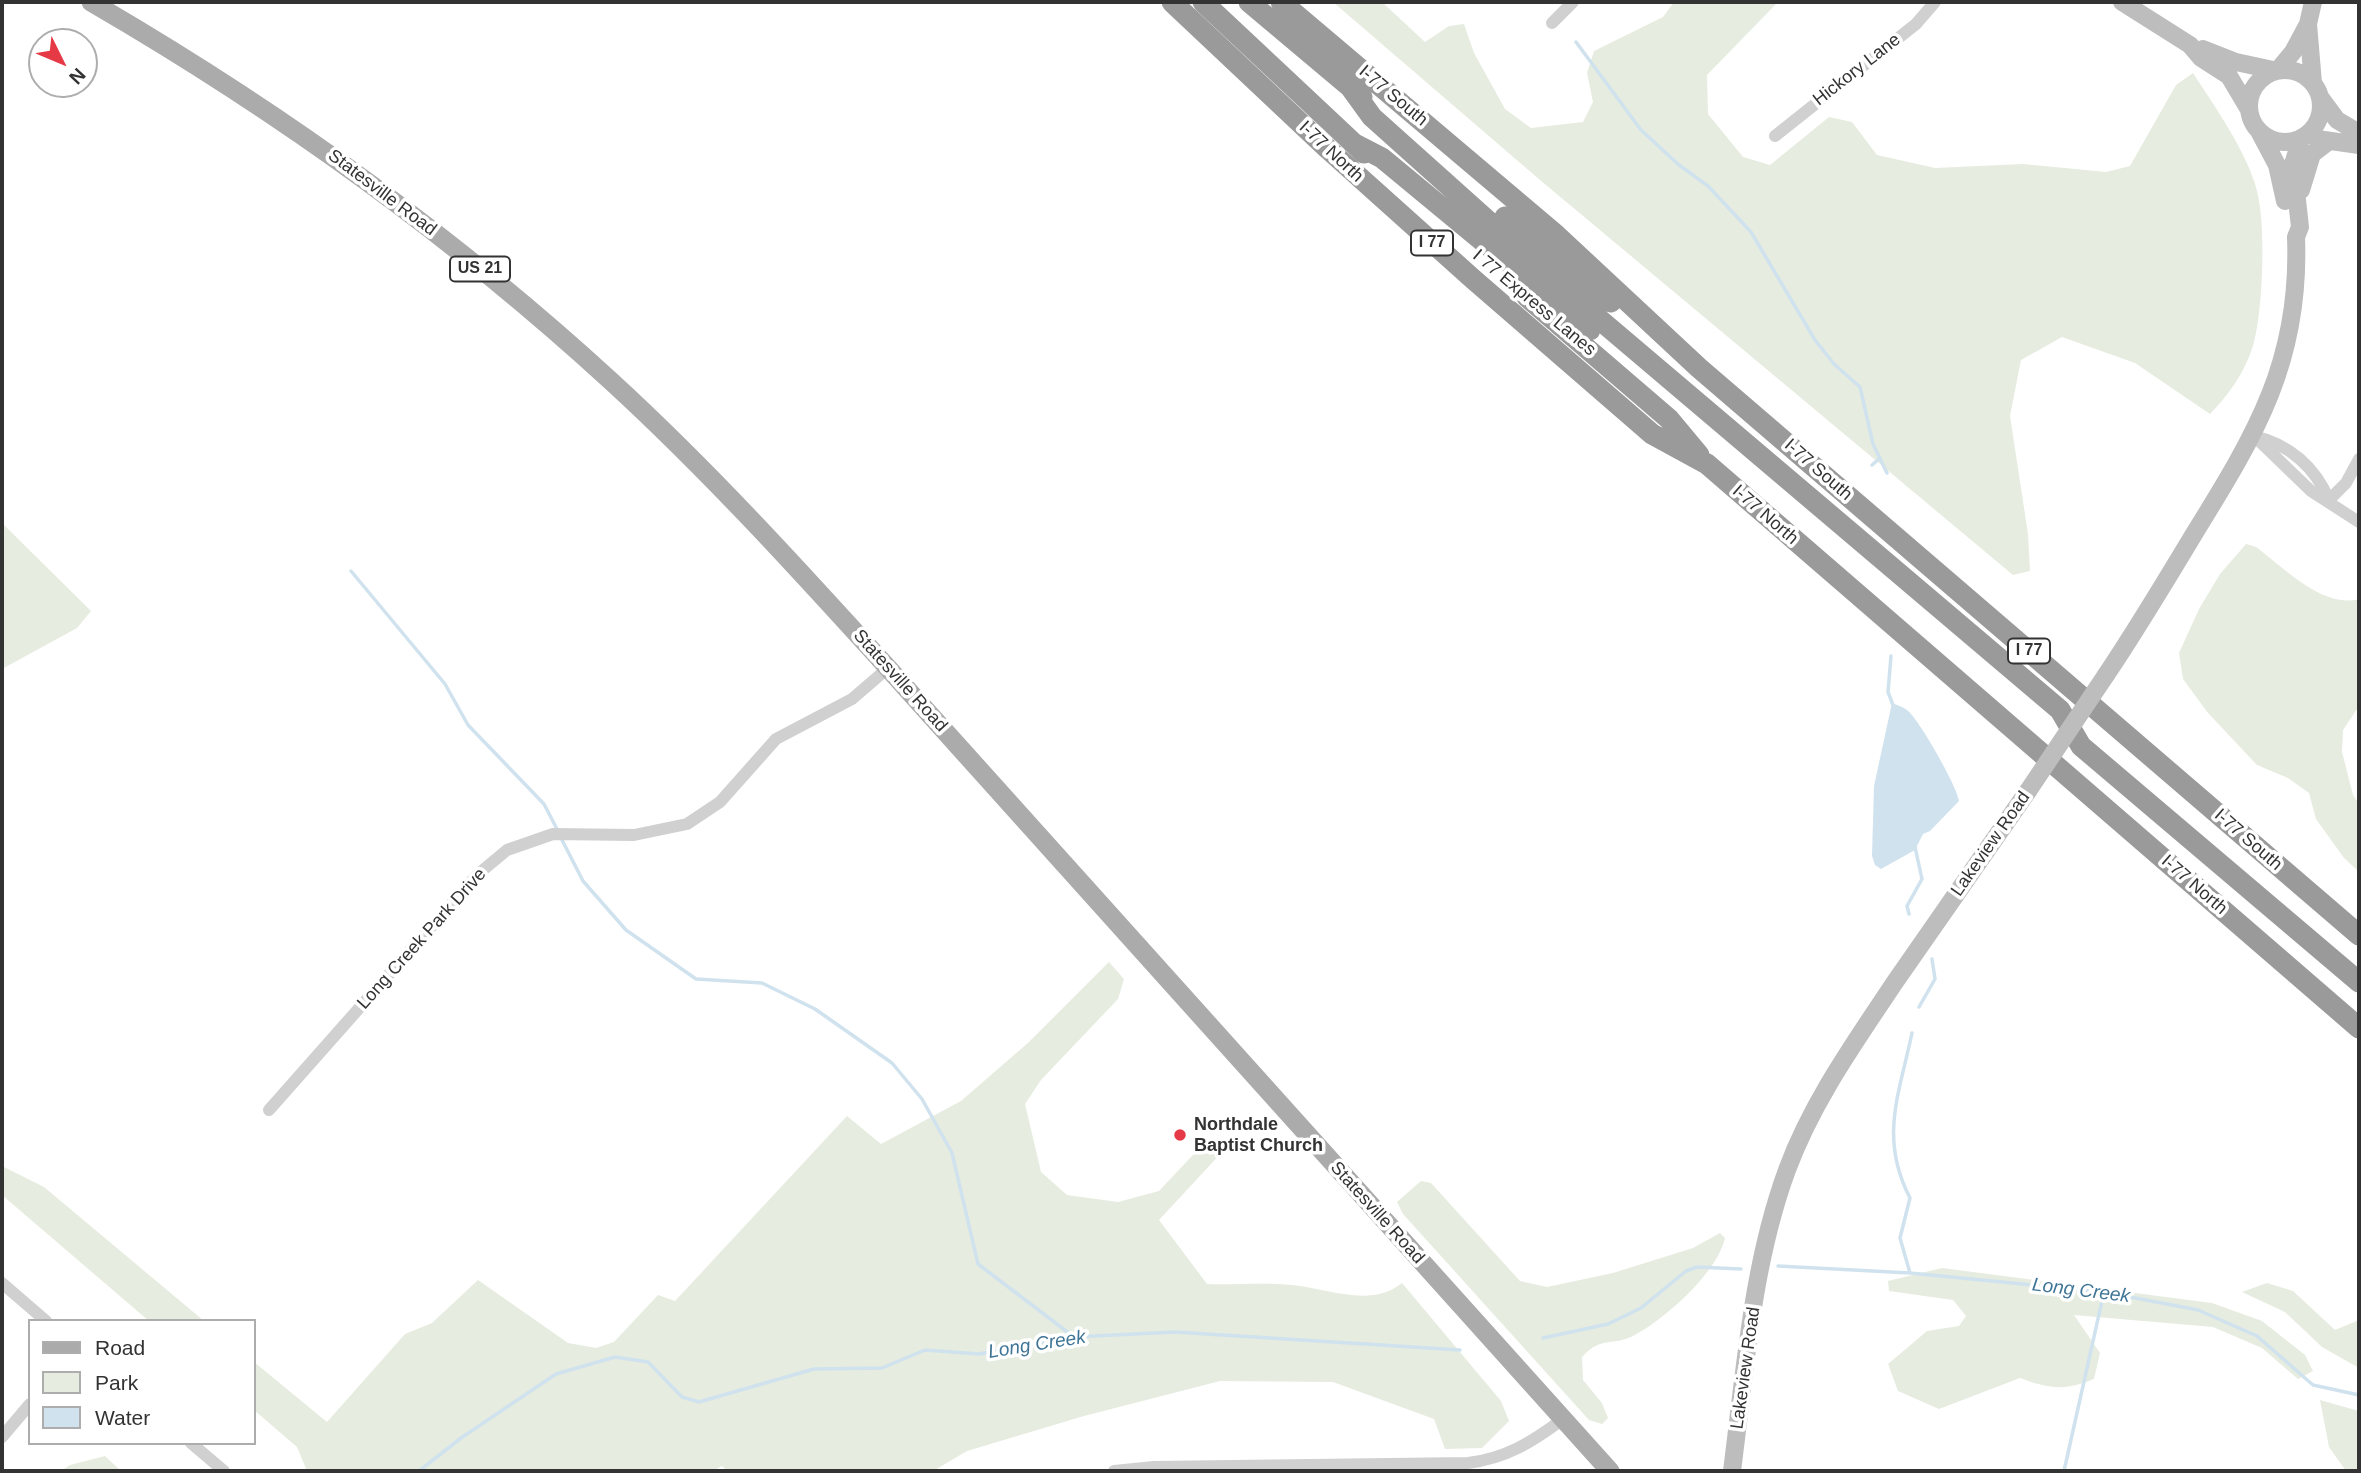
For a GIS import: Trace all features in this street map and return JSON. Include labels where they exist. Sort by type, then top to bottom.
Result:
[{"type":"highway","name":"I-77 North","points":[[1172,2],[1472,279],[1652,434],[1707,464],[2359,1028]]},
{"type":"highway","name":"I 77 Express Lanes","points":[[1203,2],[1353,143],[1669,419],[1707,464]]},
{"type":"highway","name":"I 77","points":[[1249,2],[1566,269],[1699,368]]},
{"type":"highway","name":"I-77 South","points":[[1281,2],[1554,233],[1699,368],[2359,935]]},
{"type":"highway","points":[[1351,88],[1372,117],[1548,275],[2032,695]]},
{"type":"highway","points":[[1353,143],[1382,158],[2032,695],[2060,710],[2071,728],[2088,735],[2109,761],[2359,982]]},
{"type":"highway","points":[[2109,761],[2359,963]]},
{"type":"main road","name":"Statesville Road","points":[[91,2],[234,89],[320,147],[433,231],[554,330],[726,492],[888,668],[1610,1471]]},
{"type":"main road","points":[[2122,2],[2190,45],[2235,83],[2258,130],[2281,142],[2304,138],[2359,145]]},
{"type":"main road","points":[[2248,108],[2255,84],[2276,70],[2293,52],[2308,24],[2313,2]]},
{"type":"main road","points":[[2304,138],[2320,117],[2308,24]]},
{"type":"main road","points":[[2190,45],[2236,62],[2299,72],[2317,90],[2337,120],[2359,133]]},
{"type":"main road","name":"Lakeview Road","points":[[2258,130],[2277,165],[2289,229],[2296,237]]},
{"type":"main road","name":"Lakeview Road","points":[[1732,1471],[1759,1277],[1771,1222],[1796,1149],[1857,1040],[2106,675],[2254,436],[2274,389],[2288,341],[2295,284],[2296,237],[2300,226],[2293,164],[2304,138]]},
{"type":"main road","points":[[2298,211],[2308,161],[2320,146],[2329,141]]},
{"type":"street","points":[[1552,23],[1573,2]]},
{"type":"street","name":"Hickory Lane","points":[[1775,136],[1916,23],[1935,2]]},
{"type":"street","points":[[2254,436],[2278,442],[2287,448],[2321,481],[2329,500],[2359,522]]},
{"type":"street","points":[[2329,500],[2346,483],[2359,459]]},
{"type":"street","name":"Long Creek Park Drive","points":[[269,1110],[477,875],[507,850],[553,834],[634,835],[687,824],[720,802],[776,739],[852,699],[888,668]]},
{"type":"street","points":[[2,1283],[44,1319]]},
{"type":"street","points":[[2,1437],[28,1406]]},
{"type":"street","points":[[1114,1471],[1154,1467],[1231,1469],[1487,1461],[1518,1450],[1563,1419]]},
{"type":"street","points":[[193,1445],[224,1471]]},
{"type":"green space","points":[[1333,2],[1382,2],[1425,42],[1449,26],[1464,24],[1474,53],[1505,109],[1531,128],[1583,122],[1593,102],[1587,73],[1594,51],[1663,17],[1674,2],[1778,2],[1707,75],[1708,114],[1743,157],[1770,165],[1829,117],[1852,122],[1877,155],[1935,168],[2023,164],[2106,172],[2130,166],[2176,85],[2193,73],[2238,145],[2257,191],[2262,224],[2262,266],[2260,309],[2251,352],[2236,381],[2210,414],[2135,363],[2062,337],[2021,360],[2010,416],[2028,534],[2030,571],[2013,575],[1540,180]]},
{"type":"green space","points":[[2,523],[91,611],[77,628],[2,669]]},
{"type":"green space","points":[[2246,544],[2256,547],[2291,575],[2318,592],[2332,598],[2359,599],[2359,706],[2343,730],[2342,752],[2353,795],[2359,804],[2359,872],[2344,858],[2316,819],[2309,793],[2288,778],[2257,765],[2208,713],[2183,679],[2179,653],[2199,609],[2220,574]]},
{"type":"green space","points":[[1109,962],[1124,979],[1118,999],[1041,1080],[1025,1104],[1041,1172],[1067,1195],[1118,1202],[1159,1191],[1208,1139],[1219,1138],[1223,1151],[1159,1220],[1207,1284],[1282,1284],[1363,1296],[1390,1290],[1402,1283],[1501,1401],[1509,1421],[1482,1448],[1445,1449],[1434,1419],[1333,1382],[1220,1381],[1084,1416],[967,1451],[933,1471],[727,1471],[722,1466],[713,1471],[307,1471],[297,1447],[256,1412],[256,1364],[327,1422],[405,1334],[432,1323],[478,1280],[568,1343],[596,1348],[614,1342],[658,1295],[675,1301],[847,1116],[881,1144],[961,1101],[1029,1042]]},
{"type":"green space","points":[[2,1166],[44,1187],[202,1319],[147,1319],[2,1195]]},
{"type":"green space","points":[[1421,1181],[1431,1183],[1520,1281],[1547,1287],[1613,1273],[1693,1248],[1720,1233],[1725,1238],[1712,1266],[1701,1280],[1661,1318],[1635,1335],[1596,1346],[1582,1357],[1583,1380],[1602,1403],[1608,1418],[1602,1424],[1589,1420],[1403,1214],[1397,1202]]},
{"type":"green space","points":[[1942,1268],[2212,1303],[2262,1321],[2305,1355],[2313,1371],[2298,1379],[2262,1348],[2213,1327],[2074,1315],[2100,1353],[2094,1379],[2057,1387],[2020,1378],[1939,1409],[1898,1391],[1888,1364],[1927,1331],[1959,1326],[1966,1316],[1953,1300],[1889,1291],[1888,1281]]},
{"type":"green space","points":[[2267,1283],[2293,1291],[2335,1330],[2359,1320],[2359,1368],[2322,1347],[2285,1312],[2242,1292]]},
{"type":"green space","points":[[2320,1400],[2359,1411],[2359,1471],[2346,1471],[2329,1447]]},
{"type":"green space","points":[[105,1456],[121,1471],[61,1471],[70,1465]]},
{"type":"water","points":[[1892,703],[1907,710],[1920,726],[1945,769],[1959,801],[1930,831],[1923,834],[1915,850],[1881,869],[1875,865],[1872,856],[1874,786]]},
{"type":"waterway","points":[[1576,42],[1641,130],[1679,165],[1708,186],[1751,232],[1815,340],[1834,364],[1860,387],[1873,444],[1887,473]]},
{"type":"waterway","points":[[1872,465],[1880,458]]},
{"type":"waterway","points":[[351,571],[445,684],[468,725],[544,804],[558,831]]},
{"type":"waterway","points":[[1891,656],[1888,692],[1893,705]]},
{"type":"waterway","points":[[561,838],[583,881],[626,930],[696,979],[762,983],[815,1009],[892,1063],[922,1099],[952,1153],[978,1264],[1074,1337]]},
{"type":"waterway","points":[[1909,914],[1907,906],[1922,879],[1915,847]]},
{"type":"waterway","points":[[1919,1007],[1935,979],[1932,959]]},
{"type":"waterway","points":[[1910,1273],[1900,1238],[1910,1198],[1895,1156],[1894,1136],[1897,1097],[1912,1033]]},
{"type":"waterway","name":"Long Creek","points":[[1778,1266],[1910,1273],[2104,1292],[2198,1310],[2257,1336],[2313,1385],[2359,1395]]},
{"type":"waterway","name":"Long Creek","points":[[1543,1338],[1608,1324],[1641,1308],[1686,1271],[1697,1267],[1741,1269]]},
{"type":"waterway","points":[[2064,1471],[2104,1292]]},
{"type":"waterway","name":"Long Creek","points":[[419,1471],[461,1438],[556,1374],[615,1357],[648,1362],[682,1397],[699,1402],[814,1369],[882,1368],[925,1350],[979,1354],[1074,1337],[1175,1332],[1460,1350]]},
{"type":"place","name":"Northdale Baptist Church","points":[[1180,1135]]}]
